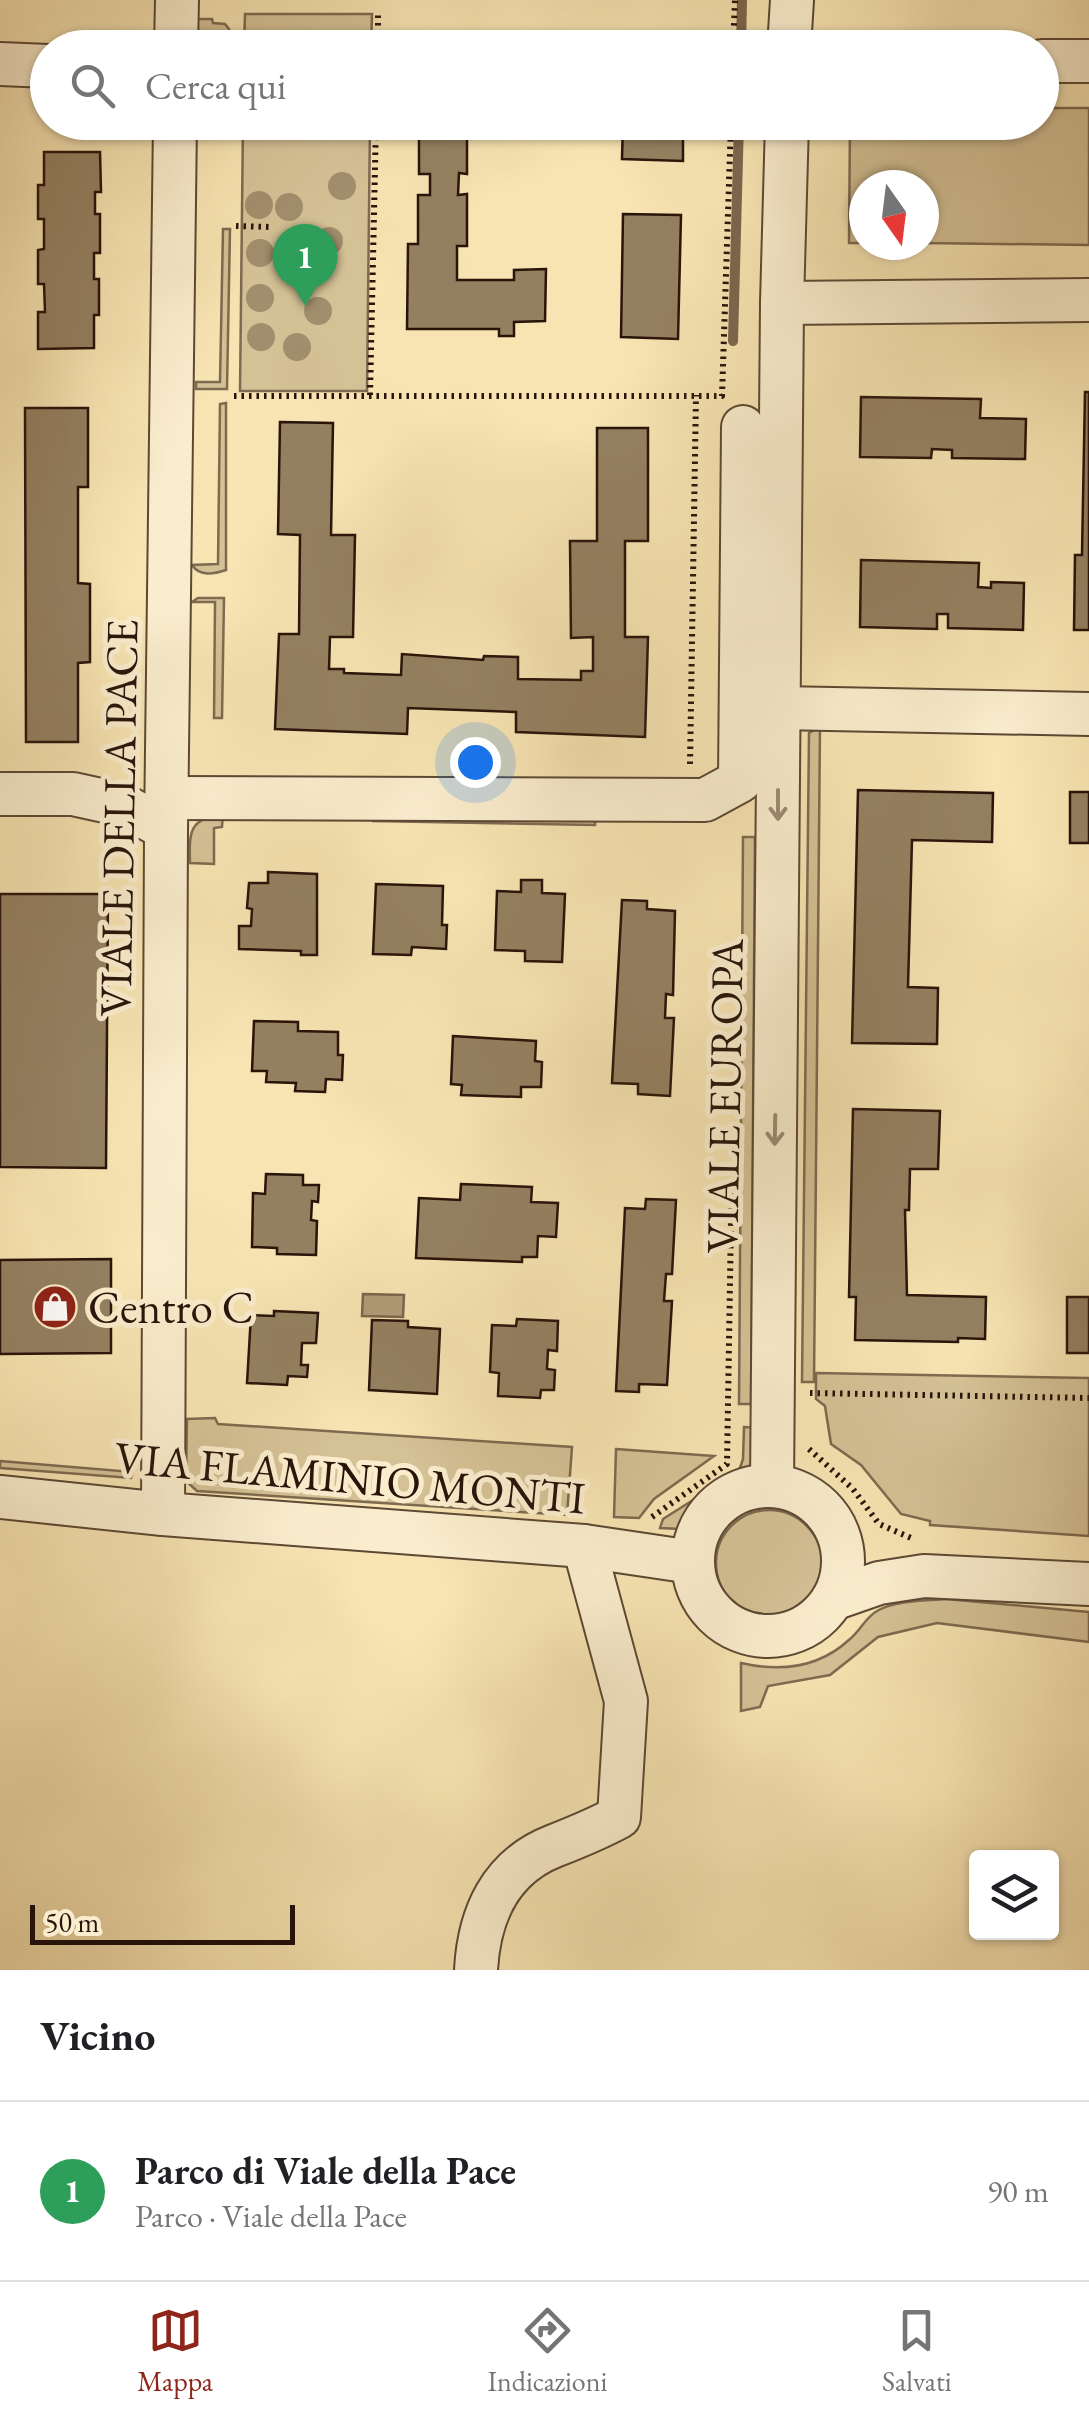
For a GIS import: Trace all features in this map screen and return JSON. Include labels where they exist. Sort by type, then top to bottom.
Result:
[{"type":"street","points":[[176,30],[177,0]]},
{"type":"street","points":[[790,30],[792,0]]},
{"type":"street","points":[[1059,62],[1089,61]]},
{"type":"street","points":[[0,64],[30,65]]},
{"type":"street","name":"VIALE DELLA PACE","points":[[163,1514],[176,140]]},
{"type":"street","name":"VIALE EUROPA","points":[[772,1486],[787,140]]},
{"type":"street","points":[[782,303],[1089,300]]},
{"type":"street","points":[[0,794],[73,794],[167,814],[698,788],[740,781],[744,426]]},
{"type":"street","points":[[778,708],[1089,714]]},
{"type":"street","points":[[772,1486],[790,1489],[822,1509],[840,1541],[844,1561],[834,1599],[802,1629],[781,1636],[738,1631],[705,1604],[695,1584],[692,1562],[698,1533],[715,1507],[741,1491],[772,1486]]},
{"type":"street","name":"VIA FLAMINIO MONTI","points":[[0,1497],[163,1514],[584,1546],[692,1562]]},
{"type":"street","points":[[840,1541],[924,1576]]},
{"type":"street","points":[[476,1970],[486,1909],[504,1880],[528,1859],[552,1846],[590,1834],[619,1817],[626,1701],[584,1546]]},
{"type":"street","points":[[834,1599],[879,1583],[924,1576],[1089,1584]]},
{"type":"path","points":[[734,30],[735,0]]},
{"type":"path","points":[[378,14],[378,30]]},
{"type":"path","points":[[370,395],[376,140]]},
{"type":"path","points":[[234,396],[722,396],[729,140]]},
{"type":"path","points":[[236,226],[272,227]]},
{"type":"path","points":[[696,396],[698,788]]},
{"type":"path","points":[[804,1393],[1089,1398]]},
{"type":"path","points":[[648,1525],[654,1513],[727,1464],[728,1418]]},
{"type":"path","points":[[806,1432],[808,1448],[853,1489],[879,1524],[905,1537]]},
{"type":"shaded area","points":[[245,14],[372,14],[372,30],[245,30]]},
{"type":"shaded area","points":[[197,19],[212,19],[229,30],[196,30]]},
{"type":"shaded area","points":[[1059,108],[1089,108],[1089,245],[939,243],[939,170],[850,170],[850,140],[1059,140]]},
{"type":"shaded area","points":[[243,140],[370,140],[367,391],[240,391]]},
{"type":"shaded area","points":[[223,229],[230,229],[227,389],[196,389],[196,382],[220,382]]},
{"type":"shaded area","points":[[226,403],[226,570],[207,574],[192,565],[218,564],[220,404]]},
{"type":"shaded area","points":[[198,598],[224,598],[222,718],[214,718],[215,602],[192,602]]},
{"type":"shaded area","points":[[820,727],[814,1382],[802,1382],[809,733]]},
{"type":"shaded area","points":[[223,813],[222,827],[214,828],[214,864],[190,863],[193,829],[203,819]]},
{"type":"shaded area","points":[[373,815],[595,818],[595,825],[373,821]]},
{"type":"shaded area","points":[[743,837],[755,837],[751,1404],[739,1404]]},
{"type":"shaded area","points":[[363,1294],[404,1295],[403,1317],[362,1316]]},
{"type":"shaded area","points":[[816,1373],[1089,1378],[1089,1536],[930,1525],[930,1521],[901,1514],[861,1465],[831,1444],[825,1406],[816,1399]]},
{"type":"shaded area","points":[[215,1418],[218,1424],[572,1447],[567,1515],[197,1491],[186,1481],[187,1419]]},
{"type":"shaded area","points":[[744,1427],[765,1428],[759,1459],[723,1486],[681,1529],[660,1528],[663,1519],[739,1471]]},
{"type":"shaded area","points":[[616,1449],[714,1456],[654,1499],[639,1518],[614,1517]]},
{"type":"shaded area","points":[[0,1461],[133,1472],[131,1478],[0,1468]]},
{"type":"shaded area","points":[[769,1510],[789,1514],[806,1526],[818,1543],[822,1563],[818,1583],[806,1600],[789,1612],[769,1616],[749,1612],[732,1600],[720,1583],[716,1563],[720,1543],[732,1526],[749,1514]]},
{"type":"shaded area","points":[[946,1599],[1089,1612],[1089,1642],[937,1623],[878,1637],[830,1675],[768,1686],[760,1707],[741,1711],[741,1663],[784,1667],[812,1662],[838,1649],[884,1607]]},
{"type":"building","points":[[419,140],[467,140],[467,174],[459,173],[458,195],[467,194],[467,246],[457,246],[457,280],[514,280],[514,270],[546,269],[545,321],[514,322],[514,336],[499,336],[499,329],[407,329],[408,244],[418,244],[418,195],[430,195],[430,174],[419,174]]},
{"type":"building","points":[[623,140],[683,140],[683,161],[622,159]]},
{"type":"building","points":[[44,152],[100,152],[101,192],[95,192],[95,214],[100,214],[100,253],[94,253],[99,315],[94,315],[94,348],[38,349],[38,312],[45,312],[44,284],[38,284],[38,250],[44,249],[44,219],[38,219],[38,185],[44,185]]},
{"type":"building","points":[[623,214],[681,215],[678,339],[621,337]]},
{"type":"building","points":[[1085,392],[1089,392],[1089,630],[1074,630],[1075,555],[1082,555]]},
{"type":"building","points":[[861,397],[981,399],[980,418],[1026,419],[1025,459],[952,458],[952,450],[932,449],[931,458],[860,457]]},
{"type":"building","points":[[25,408],[88,408],[88,487],[78,487],[78,583],[90,584],[90,662],[78,663],[78,742],[26,742]]},
{"type":"building","points":[[280,422],[333,423],[331,535],[355,535],[353,637],[330,637],[329,669],[401,675],[402,654],[483,660],[484,656],[518,657],[518,679],[581,680],[581,671],[593,671],[593,637],[571,638],[570,541],[597,541],[597,428],[648,428],[648,541],[625,541],[625,637],[648,637],[645,737],[516,732],[516,712],[408,708],[407,734],[275,729],[279,634],[299,634],[300,535],[278,534]]},
{"type":"building","points":[[861,560],[979,563],[978,587],[991,588],[991,582],[1024,583],[1023,630],[948,628],[948,614],[937,614],[937,629],[860,627]]},
{"type":"building","points":[[858,790],[993,793],[992,842],[912,840],[908,987],[938,988],[937,1044],[852,1043]]},
{"type":"building","points":[[1070,792],[1089,792],[1089,843],[1070,843]]},
{"type":"building","points":[[268,872],[317,874],[317,955],[239,949],[239,926],[251,926],[252,909],[247,908],[249,883],[268,883]]},
{"type":"building","points":[[521,880],[542,880],[542,893],[565,894],[562,962],[525,961],[525,951],[495,950],[497,891],[521,892]]},
{"type":"building","points":[[376,884],[443,886],[446,949],[412,947],[411,955],[373,954]]},
{"type":"building","points":[[0,894],[108,894],[106,1168],[0,1167]]},
{"type":"building","points":[[622,900],[647,901],[647,909],[675,911],[673,995],[666,994],[665,1018],[674,1018],[670,1096],[638,1094],[638,1084],[612,1083]]},
{"type":"building","points":[[254,1021],[298,1022],[298,1031],[338,1032],[338,1055],[343,1055],[342,1080],[326,1079],[325,1092],[295,1091],[296,1083],[266,1082],[267,1071],[252,1071]]},
{"type":"building","points":[[453,1036],[536,1041],[535,1061],[542,1062],[541,1087],[521,1087],[521,1097],[461,1095],[462,1085],[451,1084]]},
{"type":"building","points":[[853,1109],[940,1111],[938,1169],[910,1169],[909,1210],[905,1210],[907,1295],[986,1297],[985,1339],[855,1340],[856,1297],[849,1297]]},
{"type":"building","points":[[266,1174],[303,1175],[303,1185],[319,1185],[318,1202],[312,1201],[311,1220],[317,1221],[316,1255],[277,1254],[277,1248],[252,1247],[253,1193],[265,1194]]},
{"type":"building","points":[[461,1184],[532,1187],[531,1202],[558,1203],[556,1237],[538,1236],[537,1257],[522,1257],[522,1262],[416,1258],[419,1198],[460,1200]]},
{"type":"building","points":[[646,1199],[676,1200],[672,1274],[666,1274],[664,1301],[672,1301],[667,1385],[639,1384],[639,1392],[616,1391],[625,1208],[645,1209]]},
{"type":"building","name":"Centro C","points":[[111,1259],[111,1353],[0,1354],[0,1260]]},
{"type":"building","points":[[1067,1297],[1089,1297],[1089,1353],[1067,1353]]},
{"type":"building","points":[[274,1311],[318,1313],[316,1343],[302,1343],[301,1365],[308,1365],[307,1377],[288,1376],[287,1385],[247,1383],[251,1315],[274,1316]]},
{"type":"building","points":[[517,1319],[558,1321],[557,1351],[548,1350],[547,1369],[555,1370],[554,1390],[541,1390],[540,1398],[498,1396],[499,1373],[490,1372],[492,1325],[516,1326]]},
{"type":"building","points":[[372,1320],[408,1321],[408,1327],[440,1329],[437,1394],[369,1390]]},
{"type":"waterway","points":[[741,30],[742,0]]},
{"type":"waterway","points":[[733,341],[739,140]]},
{"type":"place","name":"Parco di Viale della Pace","points":[[305,306]]},
{"type":"place","name":"Centro C","points":[[55,1307]]}]
